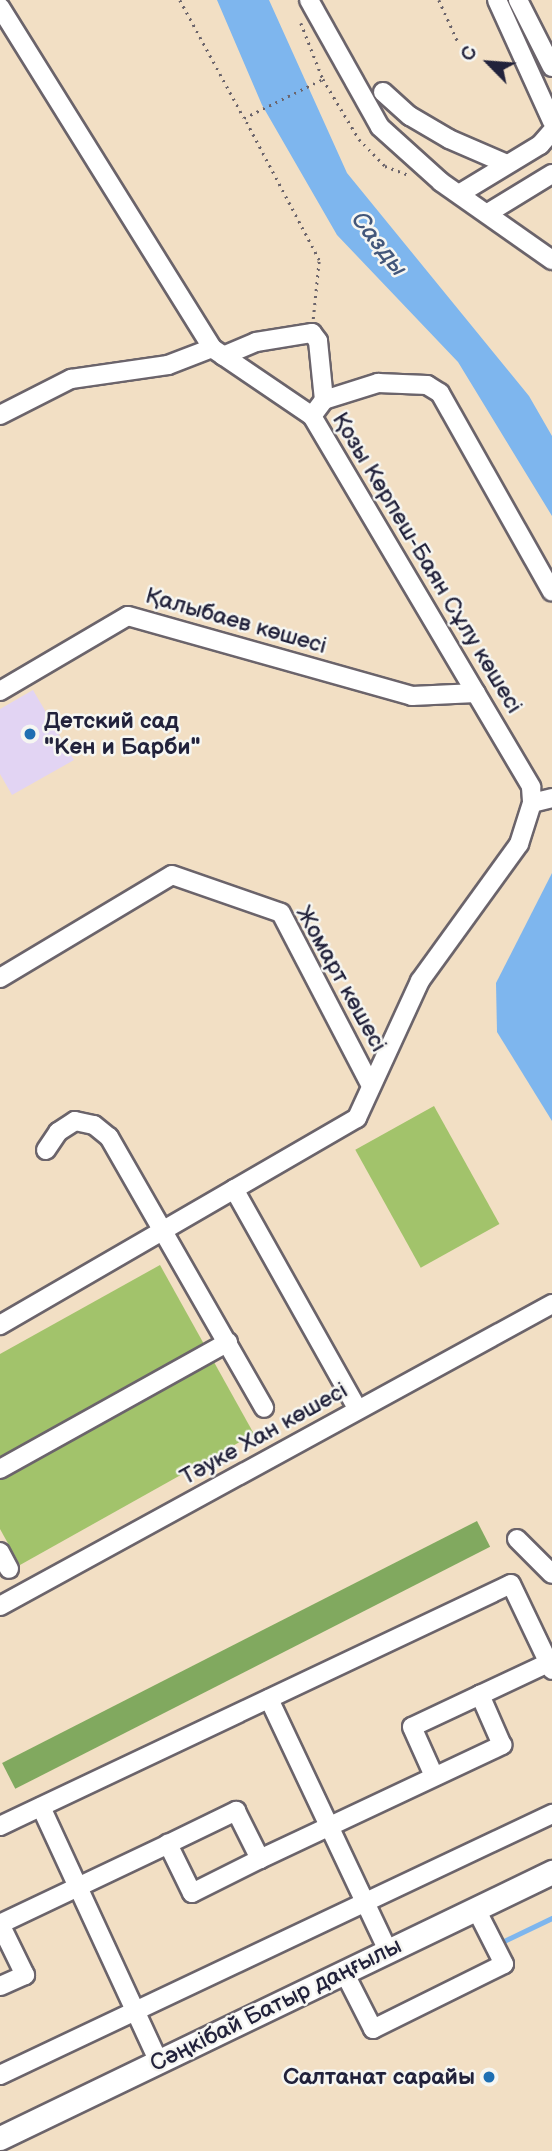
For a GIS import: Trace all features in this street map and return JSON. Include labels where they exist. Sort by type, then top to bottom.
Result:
[{"type":"main road","name":"Сәңкібай Батыр даңғылы","points":[[0,2138],[552,1872]]},
{"type":"street","points":[[309,0],[380,127],[459,194],[552,260]]},
{"type":"street","points":[[497,0],[552,121]]},
{"type":"street","points":[[518,0],[552,67]]},
{"type":"street","name":"Қозы Көрпеш-Баян Сұлу көшесі","points":[[0,7],[217,352],[312,416],[476,693],[531,795]]},
{"type":"street","points":[[383,92],[410,116],[439,133],[508,164]]},
{"type":"street","points":[[459,194],[540,145],[552,131]]},
{"type":"street","points":[[488,213],[552,174]]},
{"type":"street","points":[[0,415],[71,379],[168,365],[256,342],[312,333],[318,341],[324,400]]},
{"type":"street","points":[[312,416],[324,400],[378,383],[428,385],[440,393],[552,592]]},
{"type":"street","name":"Қалыбаев көшесі","points":[[0,691],[128,616],[412,696],[476,693]]},
{"type":"street","points":[[0,1325],[357,1118],[420,981],[519,844],[531,795],[552,798]]},
{"type":"street","name":"Жомарт көшесі","points":[[0,978],[172,875],[281,913],[371,1086]]},
{"type":"street","points":[[46,1150],[58,1132],[75,1121],[94,1125],[109,1137],[165,1229],[264,1408]]},
{"type":"street","points":[[234,1189],[358,1410]]},
{"type":"street","name":"Тәуке Хан көшесі","points":[[0,1606],[552,1304]]},
{"type":"street","points":[[0,1469],[228,1342]]},
{"type":"street","points":[[517,1539],[552,1574]]},
{"type":"street","points":[[0,1552],[9,1569]]},
{"type":"street","points":[[0,1826],[511,1584],[550,1666],[412,1727],[434,1776]]},
{"type":"street","points":[[168,1844],[192,1893],[502,1745],[480,1695]]},
{"type":"street","points":[[270,1699],[388,1951]]},
{"type":"street","points":[[41,1807],[159,2062]]},
{"type":"street","points":[[0,1986],[26,1975],[1,1924],[77,1885],[236,1811],[260,1860]]},
{"type":"street","points":[[0,2075],[552,1814]]},
{"type":"street","points":[[344,1972],[373,2029],[505,1964],[476,1909]]},
{"type":"path","points":[[180,0],[318,260],[312,333]]},
{"type":"path","points":[[446,0],[440,1],[459,44]]},
{"type":"path","points":[[244,118],[323,79]]},
{"type":"shaded area","name":"Детский сад \"Кен и Барби\"","points":[[33,690],[74,760],[12,795],[0,774],[0,709]]},
{"type":"green space","points":[[434,1106],[499,1224],[421,1268],[355,1150]]},
{"type":"green space","points":[[160,1265],[254,1434],[20,1565],[0,1529],[0,1354]]},
{"type":"green space","points":[[477,1521],[490,1547],[15,1789],[2,1763]]},
{"type":"water","name":"Сазды","points":[[217,0],[269,0],[347,173],[529,396],[552,436],[552,516],[458,362],[337,235],[262,105]]},
{"type":"water","points":[[552,873],[552,1121],[497,1032],[496,983]]},
{"type":"waterway","points":[[504,1941],[552,1918]]},
{"type":"place","name":"Детский сад \"Кен и Барби\"","points":[[30,734]]},
{"type":"place","name":"Салтанат сарайы","points":[[489,2077]]}]
